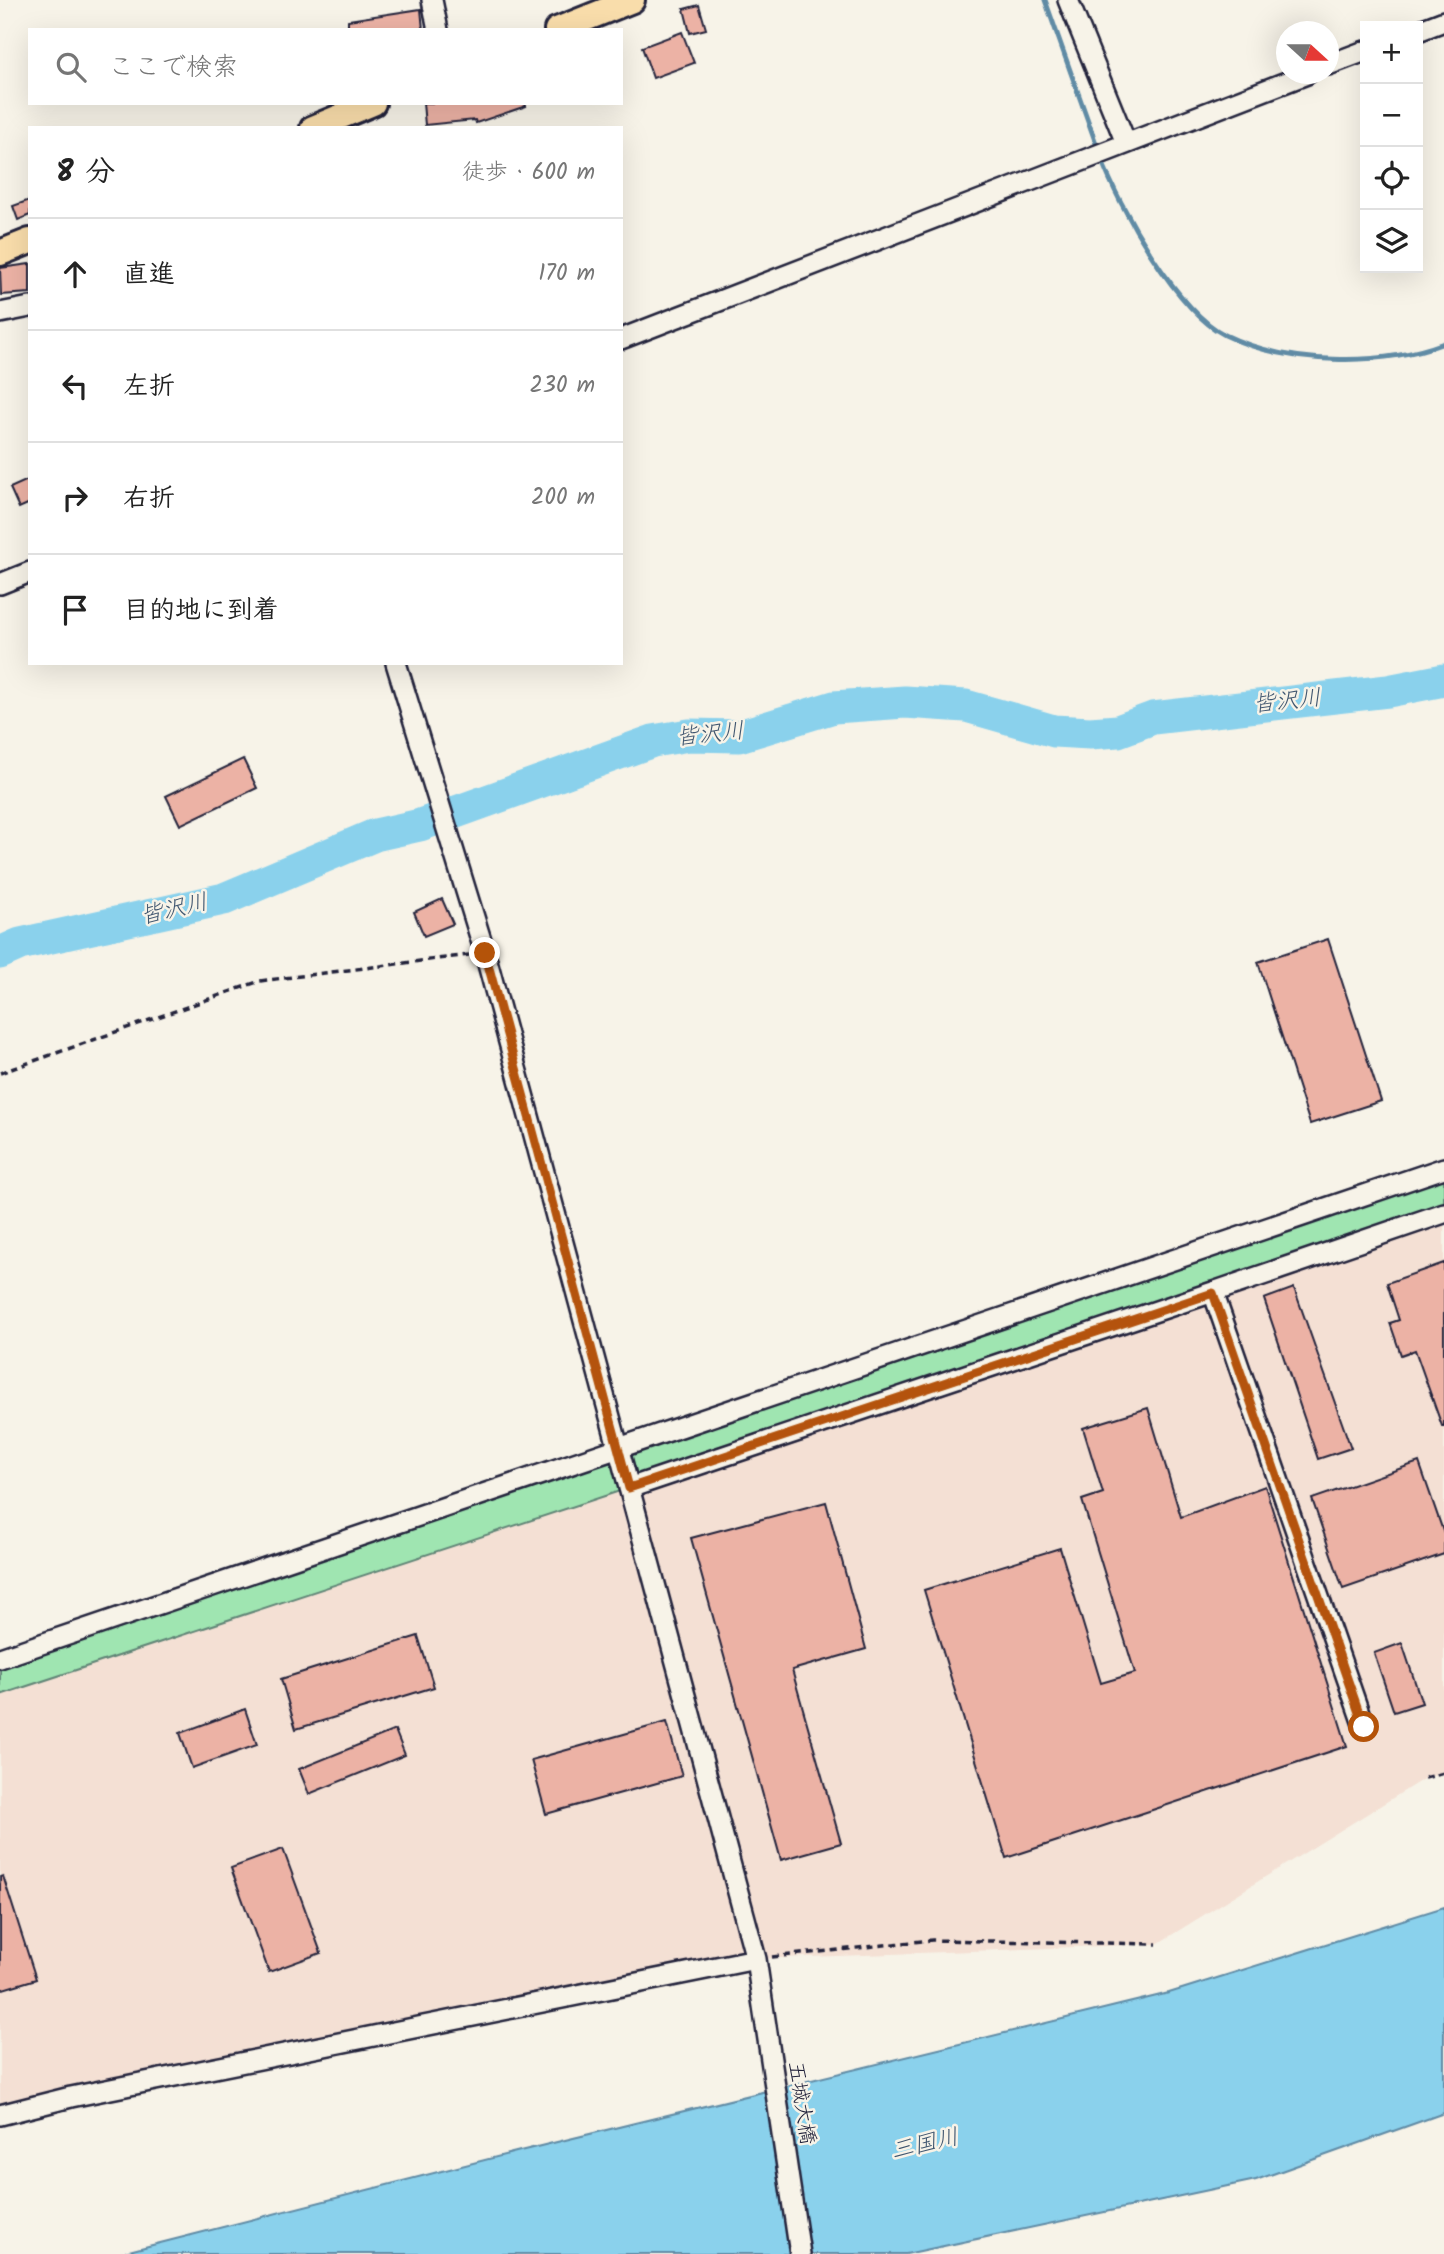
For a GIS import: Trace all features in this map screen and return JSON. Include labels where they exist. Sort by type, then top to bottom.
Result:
[{"type":"main road","points":[[562,28],[632,0]]},
{"type":"main road","points":[[318,126],[368,105]]},
{"type":"main road","points":[[0,253],[28,242]]},
{"type":"street","points":[[432,0],[438,28]]},
{"type":"street","points":[[1068,0],[1126,142]]},
{"type":"street","points":[[1423,29],[1444,21]]},
{"type":"street","points":[[1339,61],[1360,53]]},
{"type":"street","points":[[623,338],[1280,84]]},
{"type":"street","points":[[0,313],[28,307]]},
{"type":"street","points":[[0,584],[28,573]]},
{"type":"street","name":"五城大橋","points":[[397,665],[414,729],[485,953],[756,1959],[800,2254]]},
{"type":"street","points":[[0,1658],[1444,1168]]},
{"type":"street","points":[[629,1488],[1444,1213]]},
{"type":"street","points":[[1213,1293],[1364,1727]]},
{"type":"street","points":[[0,2115],[71,2097],[756,1959]]},
{"type":"path","points":[[0,1073],[260,981],[485,953]]},
{"type":"path","points":[[1425,1778],[1444,1773]]},
{"type":"path","points":[[756,1959],[932,1940],[1157,1944]]},
{"type":"shaded area","points":[[1444,1168],[1444,1773],[1425,1778],[1157,1944],[756,1959],[0,2115],[0,1658]]},
{"type":"green space","points":[[1444,1168],[1444,1213],[629,1488],[0,1695],[0,1658]]},
{"type":"water","name":"三国川","points":[[1444,1907],[1444,2113],[1256,2180],[906,2254],[117,2254],[520,2151],[1169,1993]]},
{"type":"building","points":[[699,5],[706,29],[690,33],[684,9]]},
{"type":"building","points":[[421,9],[423,28],[348,28],[348,20]]},
{"type":"building","points":[[682,32],[694,63],[653,78],[642,47]]},
{"type":"building","points":[[423,105],[526,106],[476,123],[475,120],[425,125]]},
{"type":"building","points":[[28,201],[28,216],[18,220],[13,206]]},
{"type":"building","points":[[28,264],[28,293],[1,295],[0,268]]},
{"type":"building","points":[[28,480],[28,504],[19,508],[10,488]]},
{"type":"building","points":[[243,759],[257,788],[180,825],[166,796]]},
{"type":"building","points":[[442,899],[453,924],[424,936],[414,912]]},
{"type":"building","points":[[1328,939],[1381,1101],[1310,1124],[1258,962]]},
{"type":"building","points":[[1444,1263],[1442,1426],[1415,1350],[1401,1355],[1390,1323],[1399,1320],[1387,1283]]},
{"type":"building","points":[[1294,1288],[1351,1448],[1318,1459],[1264,1299]]},
{"type":"building","points":[[1148,1408],[1181,1517],[1265,1486],[1347,1746],[1006,1858],[924,1590],[1060,1548],[1101,1683],[1135,1673],[1082,1500],[1103,1493],[1083,1428]]},
{"type":"building","points":[[1419,1462],[1444,1534],[1444,1554],[1343,1589],[1312,1499]]},
{"type":"building","points":[[826,1502],[866,1649],[792,1670],[841,1843],[781,1860],[691,1538]]},
{"type":"building","points":[[418,1636],[434,1687],[296,1729],[281,1679]]},
{"type":"building","points":[[1402,1643],[1422,1703],[1394,1712],[1374,1653]]},
{"type":"building","points":[[245,1709],[257,1745],[192,1768],[180,1733]]},
{"type":"building","points":[[667,1722],[682,1776],[546,1814],[531,1760]]},
{"type":"building","points":[[395,1730],[405,1755],[309,1794],[299,1769]]},
{"type":"building","points":[[283,1849],[321,1953],[269,1972],[231,1868]]},
{"type":"building","points":[[3,1876],[36,1979],[0,1990],[0,1877]]},
{"type":"waterway","points":[[1045,0],[1098,149]]},
{"type":"waterway","points":[[1101,158],[1135,229],[1169,281],[1207,323],[1225,335],[1276,352],[1334,359],[1392,356],[1444,343]]},
{"type":"waterway","name":"皆沢川","points":[[0,953],[20,944],[224,899],[375,835],[420,825],[653,741],[689,735],[739,736],[834,707],[905,702],[966,706],[1054,731],[1118,731],[1153,718],[1388,691],[1444,680]]},
{"type":"route","points":[[485,953],[629,1488],[1213,1293],[1364,1727]]}]
